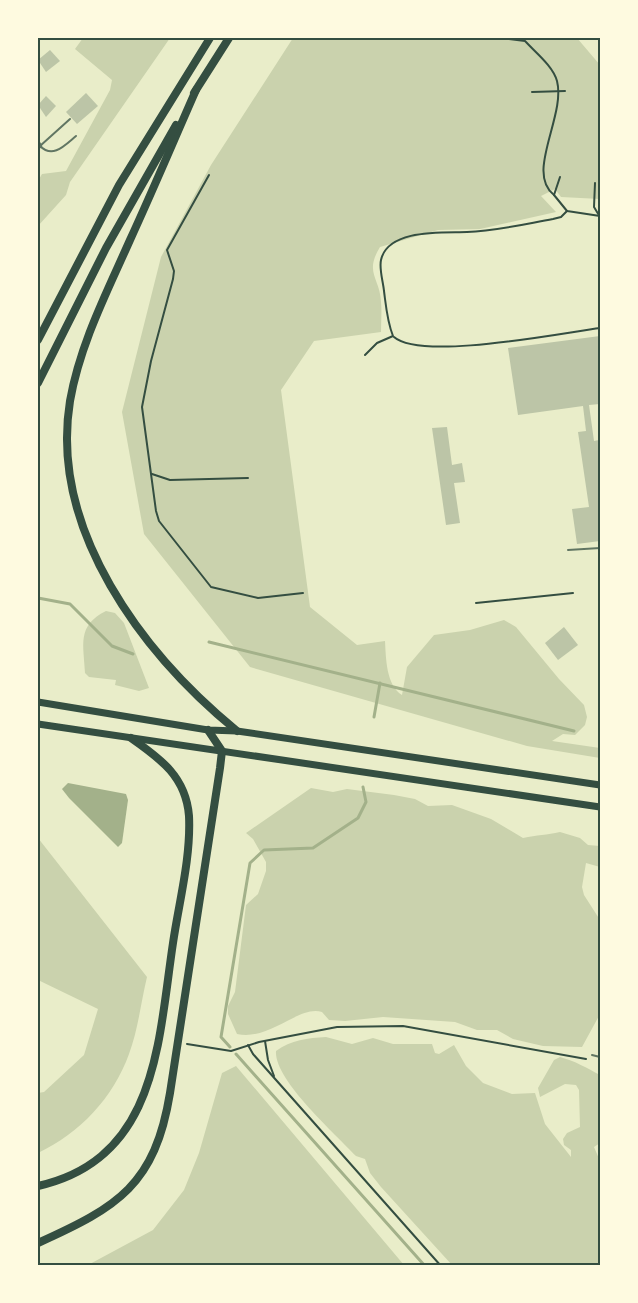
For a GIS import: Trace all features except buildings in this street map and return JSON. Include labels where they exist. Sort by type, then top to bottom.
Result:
[{"type":"highway","points":[[38,340],[119,185],[210,38]]},
{"type":"highway","points":[[38,383],[106,248],[196,90],[229,38]]},
{"type":"highway","points":[[196,90],[84,349],[70,402],[68,454],[72,485],[82,524],[114,589],[174,671],[237,731]]},
{"type":"highway","points":[[38,1243],[104,1210],[126,1192],[141,1175],[153,1156],[164,1124],[222,751],[208,730]]},
{"type":"highway","points":[[38,1186],[83,1168],[116,1142],[139,1109],[154,1064],[189,816],[186,796],[176,775],[163,761],[131,738]]},
{"type":"main road","points":[[38,702],[208,730],[237,731],[600,785]]},
{"type":"main road","points":[[38,724],[600,807]]},
{"type":"lane","points":[[70,119],[39,145],[49,152],[57,151],[76,136]]},
{"type":"lane","points":[[568,550],[600,548]]},
{"type":"lane","points":[[592,1055],[600,1057]]},
{"type":"path","points":[[509,39],[521,39],[528,44],[555,75],[558,91],[556,115],[541,169],[544,184],[567,211],[600,216]]},
{"type":"path","points":[[532,92],[565,91]]},
{"type":"path","points":[[209,175],[168,250],[174,271],[173,279],[151,361],[142,406],[156,511],[159,521],[211,587],[258,598],[303,593]]},
{"type":"path","points":[[554,195],[560,177]]},
{"type":"path","points":[[595,183],[594,207],[600,216]]},
{"type":"path","points":[[393,336],[387,315],[380,262],[385,252],[395,243],[409,236],[428,232],[468,232],[553,219],[561,217],[567,211]]},
{"type":"path","points":[[365,355],[377,343],[393,336],[408,343],[451,348],[600,328]]},
{"type":"path","points":[[152,474],[163,480],[200,481],[248,478]]},
{"type":"path","points":[[154,486],[163,480]]},
{"type":"path","points":[[476,603],[573,593]]},
{"type":"path","points":[[178,1042],[227,1051],[337,1027],[404,1026],[587,1059],[592,1055]]},
{"type":"path","points":[[265,1041],[268,1060],[276,1079]]},
{"type":"path","points":[[249,1045],[253,1054],[441,1266]]},
{"type":"shaded area","points":[[83,38],[170,38],[70,182],[66,195],[38,226],[40,195],[38,181],[42,174],[66,171],[110,90],[112,80],[75,49]]},
{"type":"shaded area","points":[[293,38],[577,38],[600,65],[600,199],[561,197],[555,189],[541,196],[556,212],[480,229],[438,230],[380,247],[375,256],[373,270],[380,294],[381,332],[314,341],[281,390],[310,607],[357,645],[385,641],[390,678],[402,695],[407,667],[434,635],[470,630],[504,620],[516,627],[584,705],[587,717],[585,725],[575,735],[563,734],[552,741],[600,748],[600,758],[527,746],[250,667],[144,534],[122,412],[161,257],[211,165]]},
{"type":"shaded area","points":[[106,611],[115,613],[124,623],[149,688],[139,691],[115,685],[116,680],[89,677],[85,673],[83,645],[86,630],[96,617]]},
{"type":"shaded area","points":[[68,783],[126,794],[128,800],[122,843],[118,847],[69,798],[62,789]]},
{"type":"shaded area","points":[[311,788],[333,792],[347,789],[394,795],[415,799],[428,806],[452,805],[491,819],[523,838],[560,832],[580,838],[588,845],[600,846],[600,867],[586,863],[582,887],[584,895],[600,920],[600,1014],[582,1047],[543,1046],[513,1039],[497,1030],[477,1030],[455,1022],[383,1017],[345,1021],[329,1020],[322,1012],[313,1011],[303,1013],[261,1033],[237,1034],[228,1014],[228,1006],[235,992],[246,905],[258,894],[266,871],[266,862],[253,839],[246,833]]},
{"type":"shaded area","points":[[38,838],[147,977],[132,1045],[114,1085],[81,1124],[68,1135],[38,1153],[38,1093],[44,1092],[84,1055],[98,1009],[38,980]]},
{"type":"shaded area","points":[[326,1037],[352,1044],[373,1038],[393,1044],[432,1044],[435,1053],[439,1054],[454,1045],[466,1066],[483,1083],[512,1094],[535,1093],[545,1124],[571,1157],[571,1150],[564,1145],[563,1139],[567,1133],[580,1127],[579,1090],[576,1085],[565,1084],[540,1097],[538,1088],[554,1060],[560,1057],[600,1075],[600,1143],[594,1147],[600,1161],[600,1265],[452,1265],[381,1187],[370,1173],[365,1159],[356,1156],[321,1121],[285,1077],[278,1063],[276,1051],[300,1040]]},
{"type":"shaded area","points":[[236,1066],[404,1265],[88,1265],[153,1230],[184,1190],[199,1153],[222,1073]]},
{"type":"waterway","points":[[38,598],[70,604],[112,646],[133,654]]},
{"type":"waterway","points":[[209,642],[574,731]]},
{"type":"waterway","points":[[374,717],[380,683]]},
{"type":"waterway","points":[[230,1047],[221,1037],[250,863],[264,850],[313,848],[358,818],[366,802],[363,787]]},
{"type":"waterway","points":[[236,1054],[425,1266]]}]
